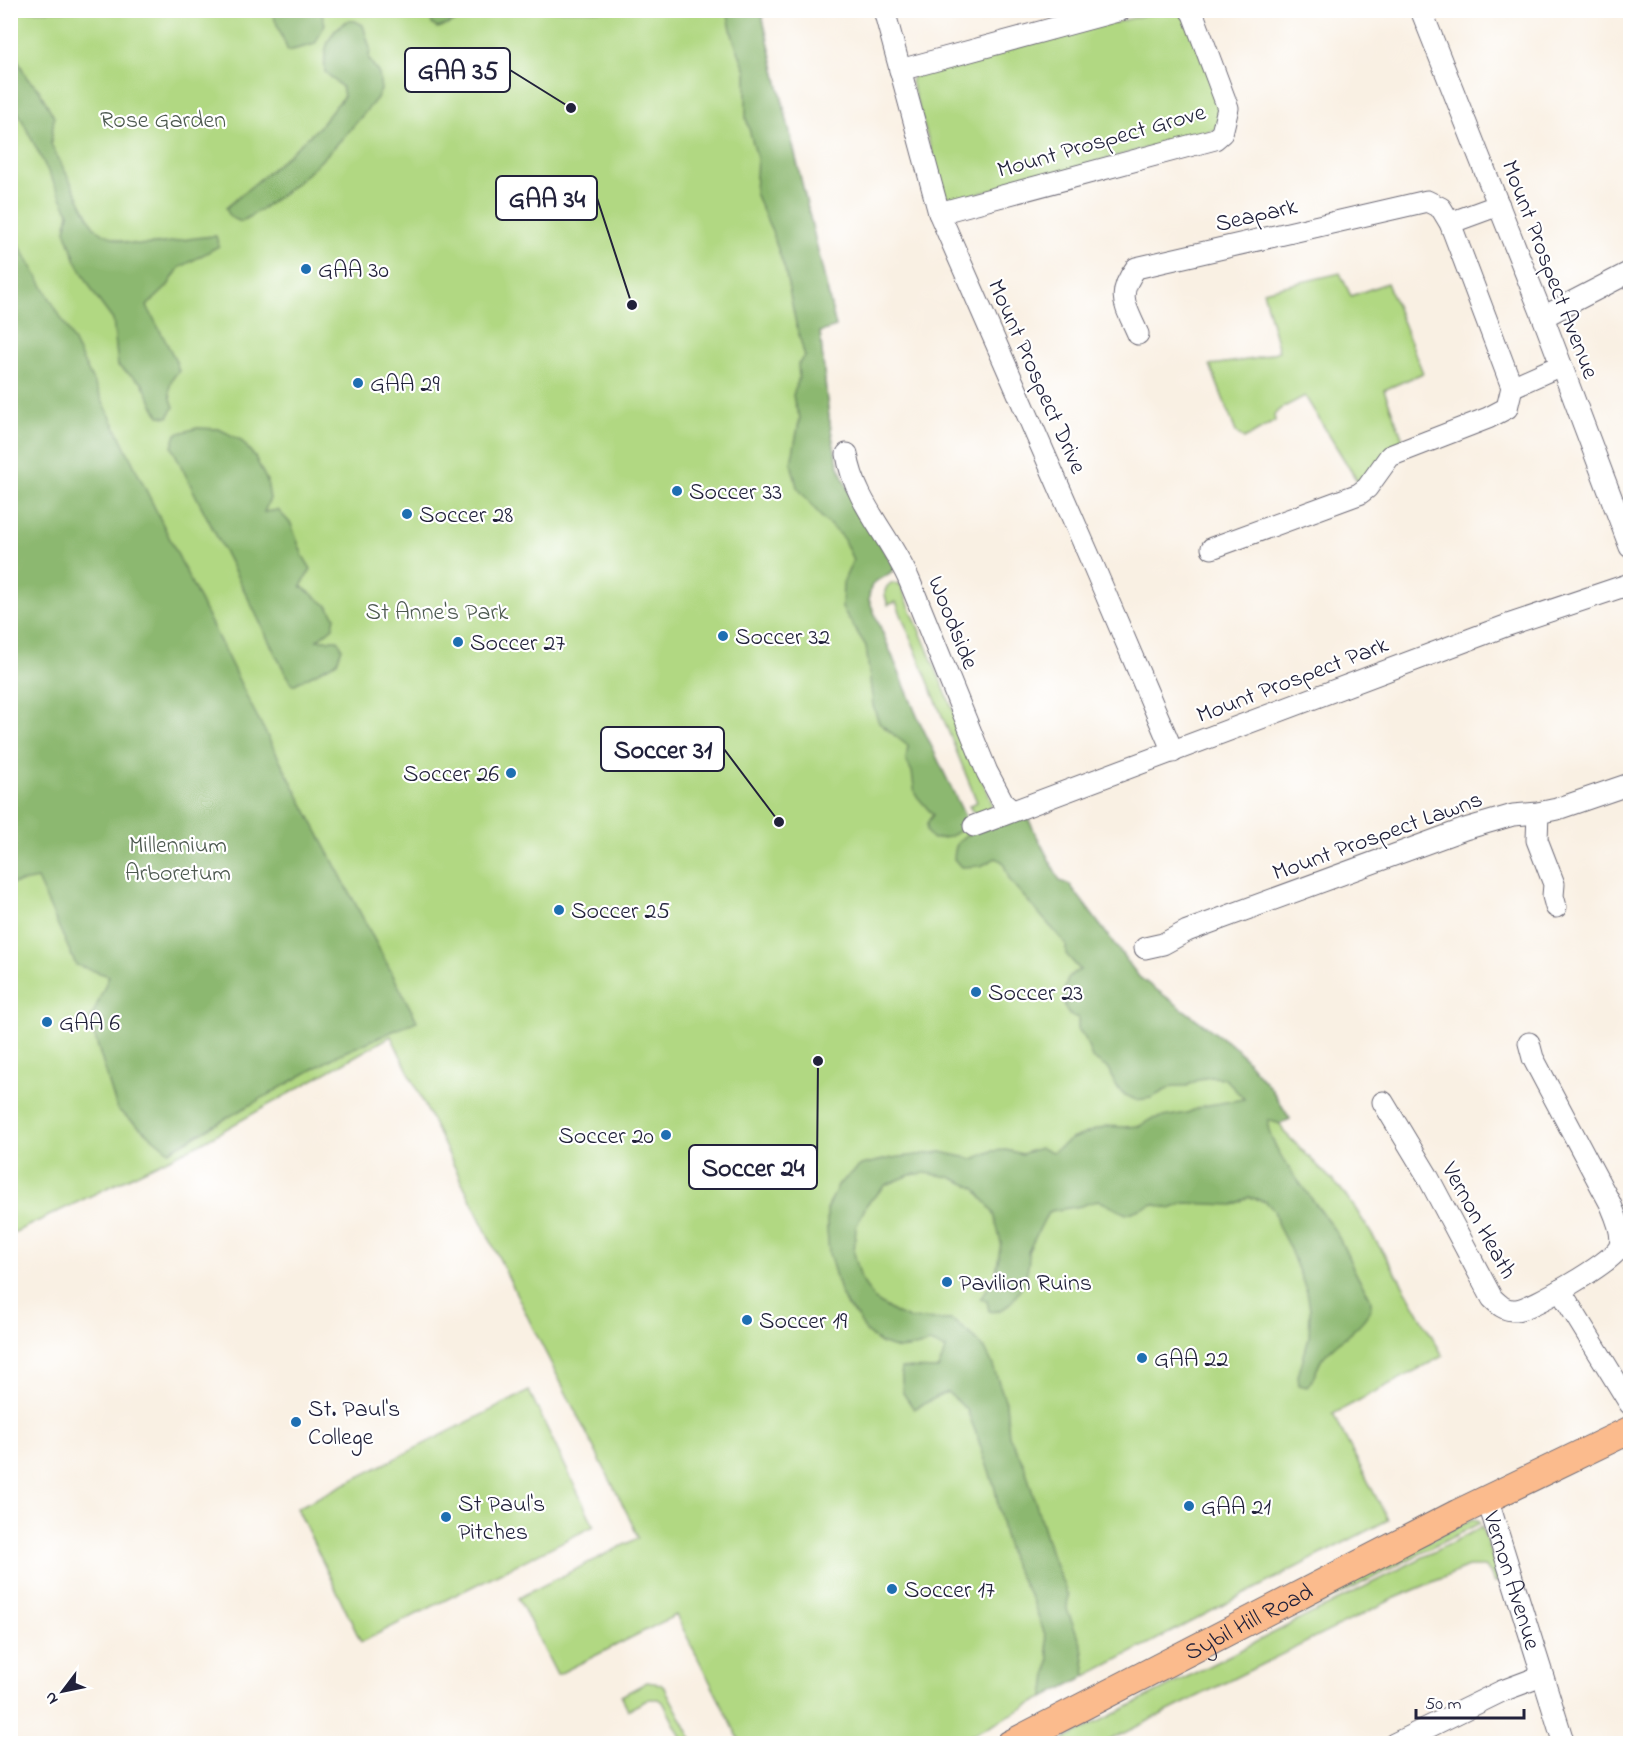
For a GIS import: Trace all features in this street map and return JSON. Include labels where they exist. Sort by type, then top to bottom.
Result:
[{"type":"main road","name":"Vernon Avenue","points":[[1486,1498],[1630,1430]]},
{"type":"main road","name":"Sybil Hill Road","points":[[1010,1743],[1486,1498]]},
{"type":"street","name":"Mount Prospect Drive","points":[[884,10],[939,213],[1173,752]]},
{"type":"street","points":[[900,70],[1121,10]]},
{"type":"street","name":"Mount Prospect Grove","points":[[939,213],[1215,139],[1222,133],[1228,108],[1194,14],[1190,10]]},
{"type":"street","name":"Mount Prospect Avenue","points":[[1421,10],[1543,317],[1630,547]]},
{"type":"street","name":"Seapark","points":[[1138,334],[1123,299],[1126,280],[1136,268],[1427,201],[1441,208],[1450,223],[1512,387]]},
{"type":"street","points":[[1450,223],[1499,205]]},
{"type":"street","points":[[1543,317],[1630,272]]},
{"type":"street","points":[[1212,548],[1359,494],[1367,488],[1390,456],[1488,418],[1507,408],[1512,387],[1550,370]]},
{"type":"street","name":"Woodside","points":[[847,454],[855,486],[899,559],[910,582],[987,772],[1004,804],[1012,811]]},
{"type":"street","name":"Mount Prospect Park","points":[[974,826],[1508,625],[1630,584]]},
{"type":"street","name":"Mount Prospect Lawns","points":[[1145,948],[1163,944],[1186,932],[1465,829],[1513,815],[1538,813],[1630,784]]},
{"type":"street","points":[[1538,813],[1537,840],[1554,884],[1553,896],[1557,907]]},
{"type":"street","name":"Vernon Heath","points":[[1383,1102],[1427,1175],[1492,1298],[1502,1308],[1514,1311],[1525,1308],[1560,1290],[1609,1258],[1619,1248],[1620,1232],[1610,1203],[1533,1058],[1529,1043]]},
{"type":"street","points":[[1560,1290],[1630,1404]]},
{"type":"street","name":"Vernon Avenue","points":[[1486,1498],[1564,1743]]},
{"type":"street","points":[[1394,1743],[1493,1696],[1542,1676]]},
{"type":"green space","points":[[271,10],[321,11],[325,24],[315,44],[288,51]]},
{"type":"green space","name":"St Anne's Park","points":[[357,10],[369,14],[388,10],[761,11],[836,327],[820,332],[834,448],[855,506],[893,571],[875,581],[870,589],[869,600],[917,716],[972,832],[1027,817],[1060,881],[1070,885],[1139,977],[1237,1049],[1272,1090],[1290,1119],[1280,1124],[1284,1132],[1340,1188],[1355,1208],[1396,1273],[1443,1356],[1333,1414],[1388,1520],[956,1743],[741,1743],[676,1615],[557,1675],[518,1598],[638,1538],[391,1036],[201,1143],[11,1234],[11,11]]},
{"type":"green space","points":[[430,10],[491,11],[437,28],[432,24]]},
{"type":"green space","points":[[727,11],[761,11],[836,327],[820,332],[835,450],[850,492],[895,568],[874,583],[869,600],[917,716],[969,825],[949,837],[933,839],[928,833],[927,824],[933,815],[915,794],[912,772],[906,760],[908,746],[879,723],[873,706],[866,646],[842,608],[843,583],[853,560],[842,536],[823,519],[797,487],[791,463],[800,417],[793,395],[799,377],[798,364],[805,357],[785,270],[771,229],[755,193],[757,158],[746,118],[746,71],[733,38]]},
{"type":"green space","points":[[1161,11],[1181,11],[1224,108],[1218,129],[958,199],[945,196],[911,82],[913,77],[924,70]]},
{"type":"green space","points":[[347,21],[355,21],[363,25],[370,48],[369,59],[379,74],[381,90],[377,98],[331,151],[281,195],[241,222],[230,217],[226,208],[319,127],[344,96],[342,87],[325,72],[325,56],[331,37]]},
{"type":"green space","points":[[10,48],[27,78],[39,90],[54,117],[51,144],[94,227],[110,237],[140,244],[216,236],[219,246],[179,268],[167,287],[147,306],[179,371],[172,379],[170,392],[174,407],[168,417],[159,416],[142,383],[118,366],[113,320],[96,297],[76,261],[65,230],[69,213],[11,98]]},
{"type":"green space","name":"Millennium Arboretum","points":[[10,229],[68,330],[251,705],[417,1021],[340,1054],[169,1151],[117,1109],[90,1021],[109,976],[76,965],[37,879],[11,884]]},
{"type":"green space","points":[[1340,273],[1351,296],[1387,283],[1423,373],[1384,390],[1404,442],[1359,484],[1305,396],[1280,409],[1274,415],[1275,421],[1244,439],[1236,432],[1210,365],[1254,359],[1279,351],[1263,291]]},
{"type":"green space","points":[[197,428],[219,429],[241,440],[255,457],[267,481],[270,499],[264,512],[278,510],[291,524],[303,556],[311,569],[301,586],[328,606],[335,617],[333,627],[317,640],[338,640],[342,648],[337,662],[293,685],[172,447],[176,434]]},
{"type":"green space","points":[[891,583],[900,584],[992,803],[990,809],[978,814],[969,806],[977,802],[896,602],[888,605],[885,590]]},
{"type":"green space","points":[[1027,817],[1060,881],[1070,885],[1139,977],[1237,1049],[1272,1090],[1290,1119],[1280,1124],[1268,1120],[1274,1144],[1337,1234],[1371,1302],[1369,1312],[1358,1326],[1322,1359],[1307,1387],[1299,1385],[1298,1376],[1309,1338],[1310,1309],[1307,1292],[1278,1226],[1274,1210],[1266,1202],[1249,1197],[1233,1205],[1185,1203],[1170,1209],[1154,1204],[1126,1214],[1098,1200],[1081,1206],[1051,1211],[1045,1218],[1028,1252],[1027,1270],[1019,1290],[1006,1307],[998,1311],[989,1311],[987,1301],[980,1299],[995,1278],[1001,1243],[994,1214],[975,1188],[950,1177],[925,1173],[910,1175],[886,1185],[867,1204],[856,1227],[854,1253],[861,1279],[875,1300],[897,1314],[910,1319],[952,1320],[985,1349],[992,1363],[1006,1403],[1009,1436],[1024,1464],[1051,1554],[1068,1596],[1067,1610],[1082,1646],[1086,1676],[1044,1698],[1049,1659],[1045,1635],[1033,1602],[1012,1562],[1003,1532],[995,1489],[967,1410],[947,1392],[914,1409],[903,1393],[901,1368],[938,1369],[946,1349],[930,1343],[898,1349],[880,1343],[866,1332],[858,1318],[847,1306],[840,1291],[829,1253],[827,1210],[838,1185],[861,1165],[892,1158],[941,1152],[973,1159],[992,1151],[1006,1150],[1022,1154],[1040,1148],[1053,1152],[1071,1139],[1106,1126],[1140,1126],[1151,1119],[1244,1099],[1224,1078],[1211,1077],[1199,1079],[1187,1086],[1173,1086],[1151,1098],[1136,1100],[1125,1095],[1115,1085],[1110,1070],[1092,1058],[1085,1038],[1078,1029],[1078,1017],[1068,1013],[1065,1007],[1064,993],[1068,979],[1080,970],[1066,954],[1066,944],[1010,881],[1003,862],[996,858],[981,866],[961,867],[954,859],[957,845],[966,835]]},
{"type":"green space","name":"St Paul's Pitches","points":[[529,1391],[594,1526],[361,1642],[297,1508]]},
{"type":"green space","points":[[1472,1519],[1480,1523],[1302,1614],[1292,1617],[1285,1616]]},
{"type":"green space","points":[[1482,1527],[1500,1580],[1494,1583],[1490,1573],[1484,1567],[1468,1567],[1393,1599],[1104,1743],[1057,1743]]},
{"type":"green space","points":[[647,1682],[660,1684],[665,1688],[694,1743],[684,1743],[663,1702],[659,1699],[649,1699],[628,1710],[621,1696]]},
{"type":"place","name":"GAA 35","points":[[571,108]]},
{"type":"place","name":"GAA 30","points":[[306,269]]},
{"type":"place","name":"GAA 34","points":[[632,305]]},
{"type":"place","name":"GAA 29","points":[[358,383]]},
{"type":"place","name":"Soccer 33","points":[[677,491]]},
{"type":"place","name":"Soccer 28","points":[[407,514]]},
{"type":"place","name":"Soccer 32","points":[[723,636]]},
{"type":"place","name":"Soccer 27","points":[[458,642]]},
{"type":"place","name":"Soccer 26","points":[[511,773]]},
{"type":"place","name":"Soccer 31","points":[[779,822]]},
{"type":"place","name":"Soccer 25","points":[[559,910]]},
{"type":"place","name":"Soccer 23","points":[[976,992]]},
{"type":"place","name":"GAA 6","points":[[47,1022]]},
{"type":"place","name":"Soccer 24","points":[[818,1061]]},
{"type":"place","name":"Soccer 20","points":[[666,1135]]},
{"type":"place","name":"Pavilion Ruins","points":[[947,1282]]},
{"type":"place","name":"Soccer 19","points":[[747,1320]]},
{"type":"place","name":"GAA 22","points":[[1142,1358]]},
{"type":"place","name":"St. Paul's College","points":[[296,1422]]},
{"type":"place","name":"GAA 21","points":[[1189,1506]]},
{"type":"place","name":"St Paul's Pitches","points":[[446,1517]]},
{"type":"place","name":"Soccer 17","points":[[892,1589]]},
{"type":"park label","name":"Rose Garden","points":[[163,119]]}]
